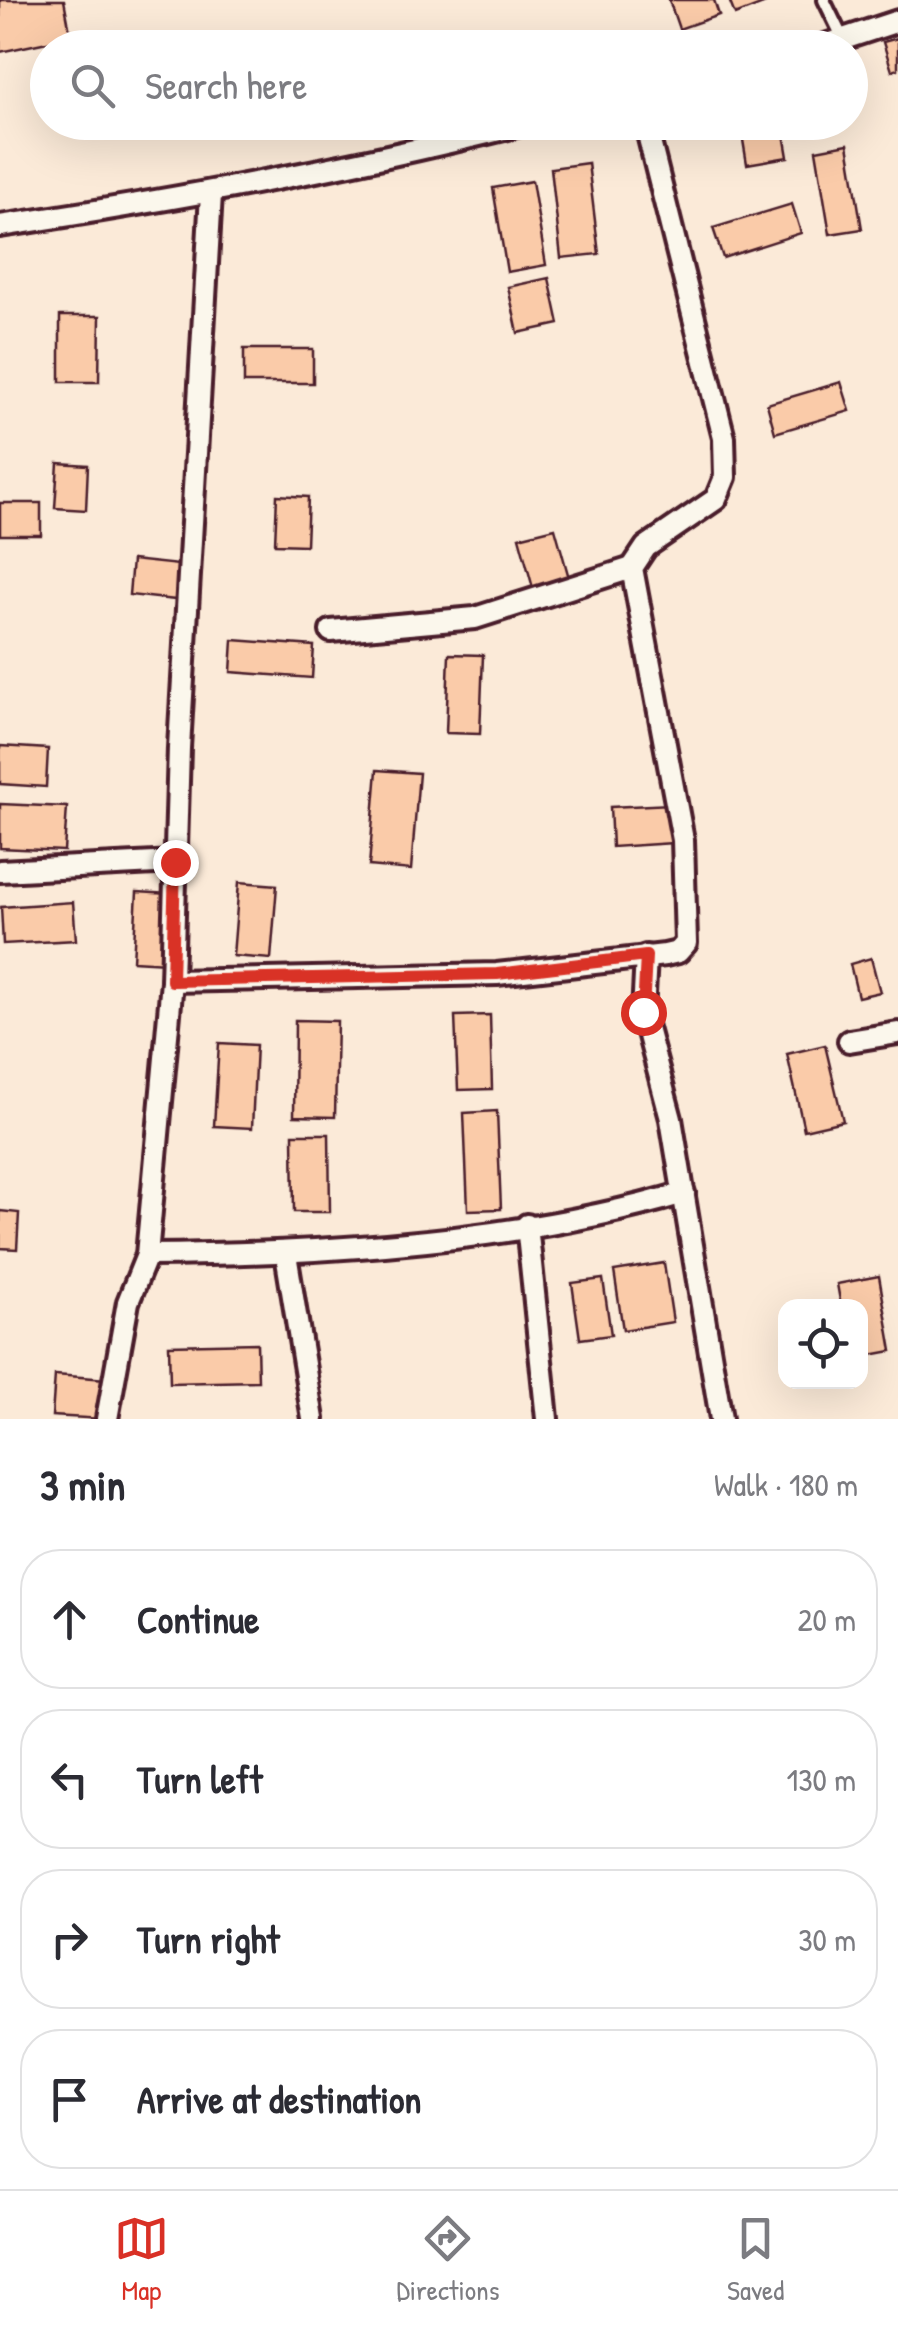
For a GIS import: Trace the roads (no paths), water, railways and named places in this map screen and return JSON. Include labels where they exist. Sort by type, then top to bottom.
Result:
[{"type":"street","points":[[868,30],[898,21]]},
{"type":"street","points":[[0,226],[211,194],[374,163],[463,140]]},
{"type":"street","points":[[331,631],[475,618],[632,568],[646,547],[716,499],[724,477],[724,438],[650,140]]},
{"type":"street","points":[[107,1419],[128,1302],[147,1255],[172,981],[211,194]]},
{"type":"street","points":[[172,981],[497,974],[678,952],[688,930],[683,840],[632,568]]},
{"type":"street","points":[[0,871],[175,862]]},
{"type":"street","points":[[646,956],[643,1012],[672,1120],[721,1419]]},
{"type":"street","points":[[848,1041],[898,1033]]},
{"type":"street","points":[[147,1255],[286,1254],[528,1224],[642,1206],[684,1193]]},
{"type":"street","points":[[528,1224],[546,1419]]},
{"type":"street","points":[[286,1254],[313,1419]]},
{"type":"lane","points":[[824,0],[839,30]]}]
